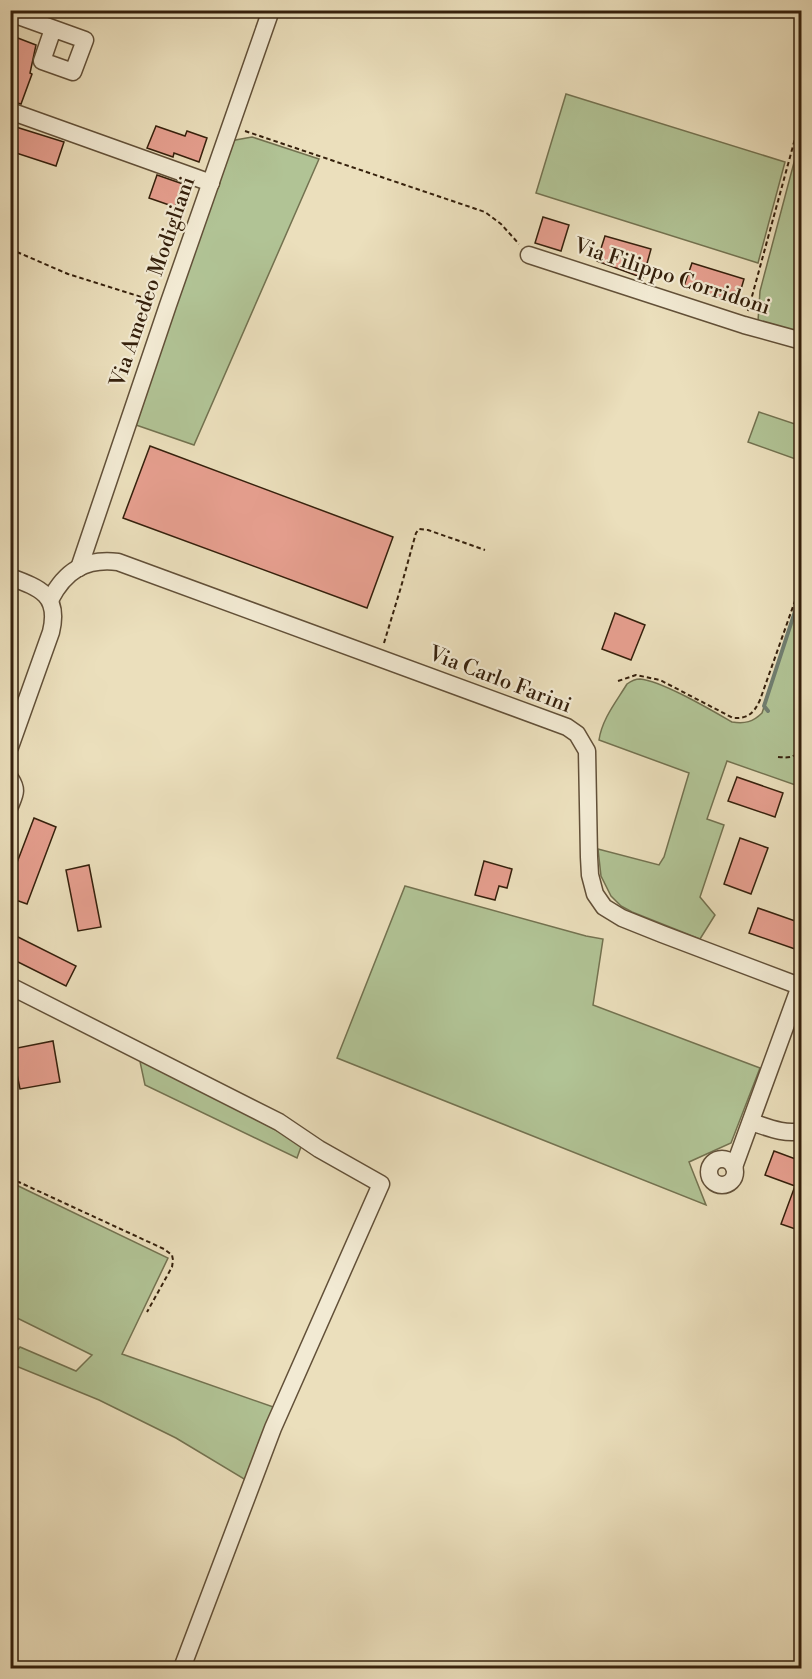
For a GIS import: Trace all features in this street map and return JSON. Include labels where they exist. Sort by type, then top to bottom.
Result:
[{"type":"street","name":"Via Amedeo Modigliani","points":[[79,568],[271,10]]},
{"type":"street","points":[[10,13],[85,40],[73,72],[42,61],[53,29]]},
{"type":"street","points":[[10,111],[211,183]]},
{"type":"street","name":"Via Filippo Corridoni","points":[[529,255],[744,325],[801,341]]},
{"type":"street","name":"Via Carlo Farini","points":[[50,600],[62,580],[89,563],[108,561],[130,565],[567,727],[577,734],[587,751],[590,875],[596,894],[604,907],[622,918],[801,987]]},
{"type":"street","points":[[10,577],[41,591],[50,600],[54,611],[51,632],[10,747]]},
{"type":"street","points":[[10,778],[16,792],[10,806]]},
{"type":"street","points":[[10,986],[279,1122],[319,1149],[381,1184],[273,1428],[182,1668]]},
{"type":"street","points":[[728,1162],[748,1130],[801,987]]},
{"type":"street","points":[[748,1130],[801,1131]]},
{"type":"path","points":[[744,325],[801,113]]},
{"type":"path","points":[[230,127],[484,212],[501,224],[529,255]]},
{"type":"path","points":[[10,249],[68,274],[168,305]]},
{"type":"path","points":[[379,658],[419,529],[485,550]]},
{"type":"path","points":[[618,681],[636,675],[660,680],[733,718],[741,719],[750,716],[760,700],[801,581]]},
{"type":"path","points":[[778,757],[794,757],[801,750]]},
{"type":"path","points":[[10,1178],[164,1249],[172,1255],[172,1267],[147,1312]]},
{"type":"green space","points":[[566,94],[785,162],[758,263],[536,193]]},
{"type":"green space","points":[[801,136],[801,334],[758,321],[760,291]]},
{"type":"green space","points":[[252,137],[319,159],[194,445],[136,425],[230,141]]},
{"type":"green space","points":[[759,412],[801,426],[801,461],[748,442]]},
{"type":"green space","points":[[801,593],[801,787],[727,761],[707,819],[724,825],[700,897],[715,915],[700,939],[621,906],[611,896],[601,876],[598,849],[659,865],[664,857],[689,773],[599,740],[610,711],[627,684],[640,679],[673,690],[732,722],[752,720],[762,713]]},
{"type":"green space","points":[[405,886],[603,939],[593,1005],[760,1068],[731,1143],[689,1162],[706,1205],[337,1058]]},
{"type":"green space","points":[[139,1057],[302,1144],[297,1158],[145,1085]]},
{"type":"green space","points":[[10,1182],[168,1258],[122,1354],[279,1409],[249,1482],[176,1438],[99,1400],[11,1364],[11,1350],[16,1352],[20,1347],[76,1371],[92,1355],[11,1315]]},
{"type":"building","points":[[10,35],[36,45],[30,73],[32,74],[21,104],[10,101]]},
{"type":"building","points":[[156,126],[185,136],[187,131],[207,138],[199,162],[174,153],[173,157],[147,148]]},
{"type":"building","points":[[16,127],[64,142],[56,166],[10,151]]},
{"type":"building","points":[[157,175],[183,184],[175,207],[149,198]]},
{"type":"building","points":[[543,217],[569,225],[561,251],[535,243]]},
{"type":"building","points":[[605,236],[651,249],[643,278],[597,261]]},
{"type":"building","points":[[692,263],[744,279],[737,303],[684,286]]},
{"type":"building","points":[[150,446],[393,537],[367,608],[123,518]]},
{"type":"building","points":[[615,613],[645,625],[631,660],[602,649]]},
{"type":"building","points":[[737,777],[783,793],[775,817],[728,801]]},
{"type":"building","points":[[34,818],[56,827],[27,904],[10,898],[10,881]]},
{"type":"building","points":[[740,838],[768,848],[751,894],[724,884]]},
{"type":"building","points":[[484,861],[512,869],[507,888],[499,886],[495,900],[475,895]]},
{"type":"building","points":[[89,865],[101,927],[78,931],[66,870]]},
{"type":"building","points":[[758,908],[801,923],[801,932],[795,949],[749,933]]},
{"type":"building","points":[[10,933],[76,966],[66,986],[10,958]]},
{"type":"building","points":[[53,1041],[60,1082],[20,1089],[12,1049]]},
{"type":"building","points":[[774,1151],[801,1161],[801,1231],[781,1224],[795,1186],[765,1175]]},
{"type":"waterway","points":[[768,711],[764,706],[802,590]]}]
